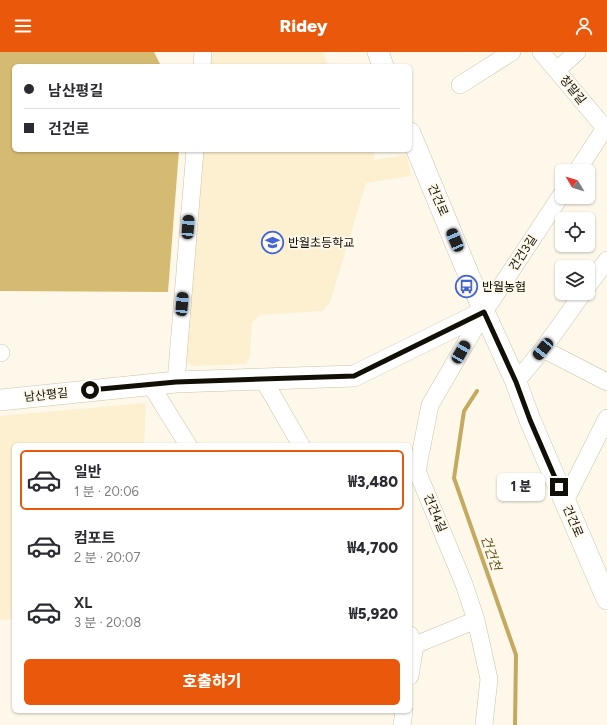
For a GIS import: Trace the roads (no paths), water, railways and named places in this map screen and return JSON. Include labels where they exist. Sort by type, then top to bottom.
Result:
[{"type":"street","points":[[202,64],[203,52]]},
{"type":"street","points":[[378,52],[382,64]]},
{"type":"street","points":[[460,86],[512,52]]},
{"type":"street","name":"창말길","points":[[541,52],[606,127]]},
{"type":"street","points":[[557,70],[577,52]]},
{"type":"street","points":[[582,164],[606,127]]},
{"type":"street","name":"건건로","points":[[412,138],[530,420],[607,599]]},
{"type":"street","points":[[176,382],[195,152]]},
{"type":"street","name":"건건3길","points":[[487,317],[556,204]]},
{"type":"street","points":[[595,276],[607,260]]},
{"type":"street","points":[[513,377],[543,349],[578,300]]},
{"type":"street","name":"남산평길","points":[[0,400],[176,382],[354,376],[487,317]]},
{"type":"street","name":"건건4길","points":[[484,725],[489,679],[476,620],[464,584],[417,471],[430,406],[487,317]]},
{"type":"street","points":[[543,349],[607,382]]},
{"type":"street","points":[[263,379],[300,443]]},
{"type":"street","points":[[150,384],[187,443]]},
{"type":"street","points":[[565,501],[607,418]]},
{"type":"street","points":[[412,652],[413,640],[476,620]]},
{"type":"street","points":[[402,725],[404,713]]},
{"type":"waterway","name":"건건천","points":[[477,391],[464,411],[454,478],[516,655],[515,725]]},
{"type":"place","name":"반월초등학교","points":[[272,243]]},
{"type":"place","name":"반월농협","points":[[466,287]]}]
